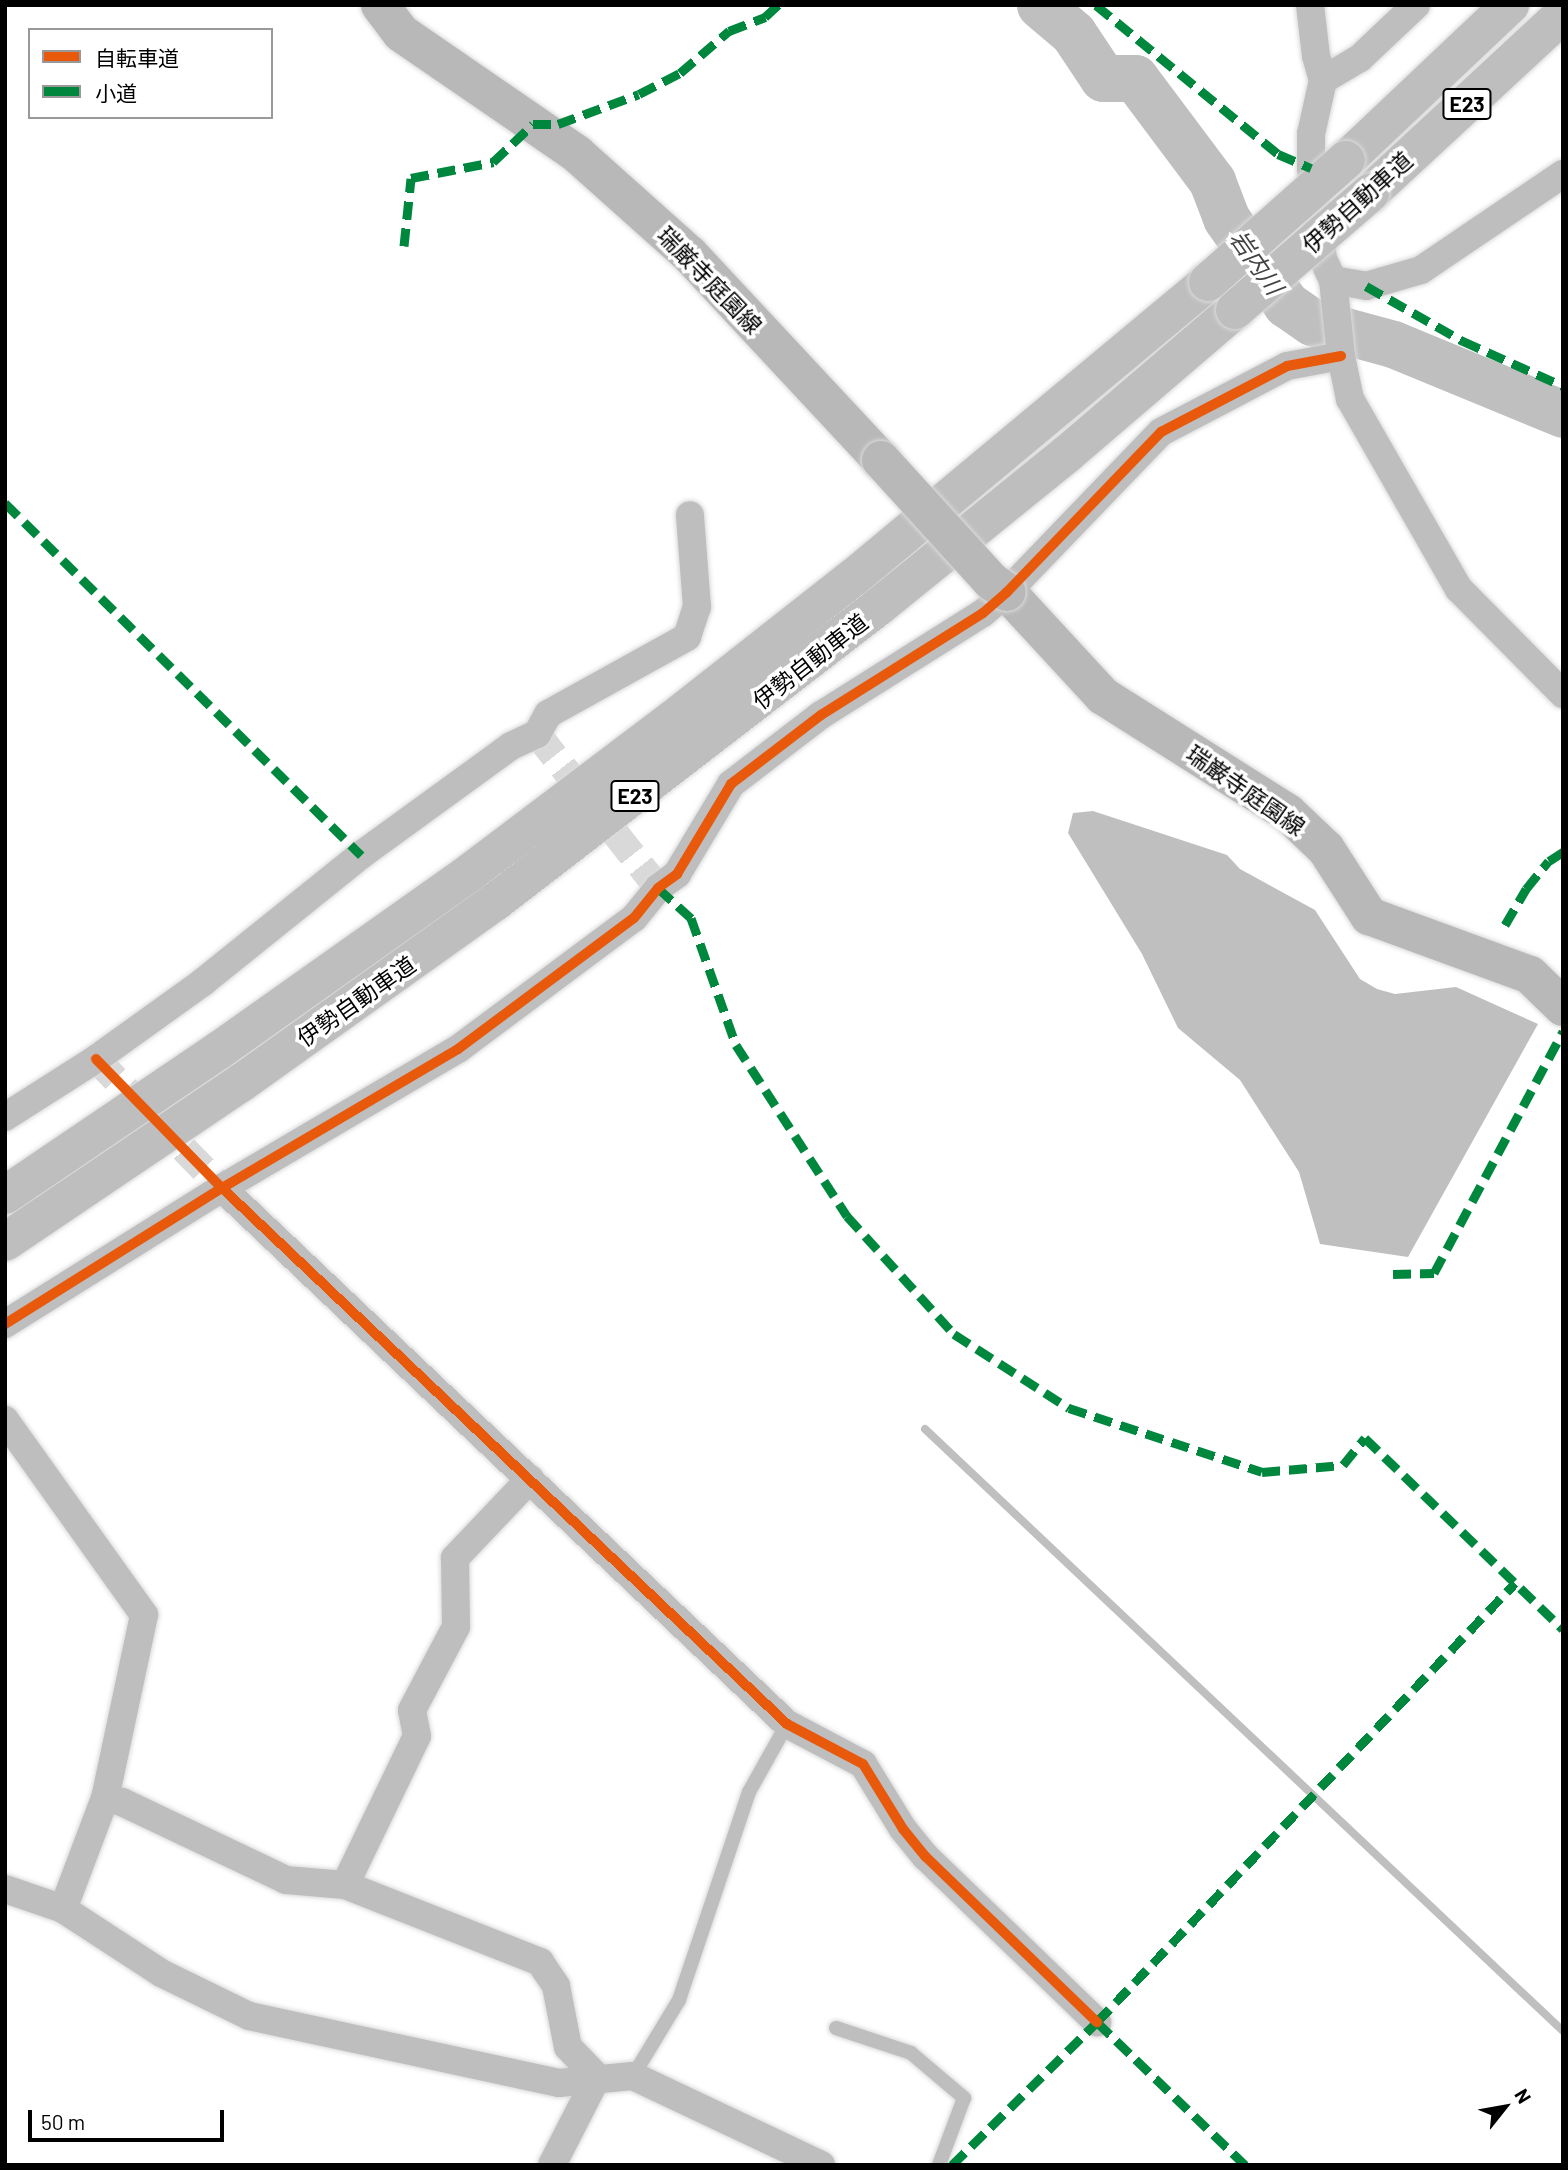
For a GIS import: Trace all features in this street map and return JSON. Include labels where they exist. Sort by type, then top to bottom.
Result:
[{"type":"highway","name":"伊勢自動車道","points":[[5,1195],[218,1051],[472,871],[673,720],[854,578],[1208,282],[1346,160],[1510,5]]},
{"type":"highway","name":"伊勢自動車道","points":[[5,1242],[263,1067],[495,902],[878,607],[1067,454],[1235,310],[1370,193],[1563,14]]},
{"type":"highway","points":[[1508,66],[1563,47]]},
{"type":"main road","name":"瑞厳寺庭園線","points":[[380,5],[401,33],[577,154],[689,254],[991,581],[1007,592]]},
{"type":"main road","name":"瑞巌寺庭園線","points":[[1007,592],[1103,695],[1288,813],[1326,849],[1369,916],[1530,975],[1563,1007]]},
{"type":"street","points":[[1310,5],[1315,56],[1323,80],[1311,134],[1311,168],[1323,259],[1333,280],[1340,356],[1350,400],[1459,589],[1563,694]]},
{"type":"street","points":[[1323,80],[1360,58],[1416,5]]},
{"type":"street","points":[[1333,280],[1366,286],[1421,270],[1563,174]]},
{"type":"street","points":[[5,1324],[222,1188],[458,1049],[634,919],[658,888],[677,874],[731,784],[821,715],[983,612],[1007,592],[1161,432],[1287,366],[1340,356]]},
{"type":"street","points":[[5,1117],[96,1059],[203,982],[361,855],[511,746],[537,734],[548,714],[687,637],[697,607],[690,515]]},
{"type":"street","points":[[222,1188],[788,1724],[863,1764],[903,1829],[926,1857],[1097,2022]]},
{"type":"street","points":[[5,1420],[144,1615],[105,1798],[63,1909]]},
{"type":"street","points":[[345,1885],[417,1736],[412,1710],[456,1627],[455,1558],[530,1479]]},
{"type":"street","points":[[105,1798],[122,1802],[286,1880],[345,1885],[540,1962],[556,1986],[568,2046],[597,2077]]},
{"type":"street","points":[[5,1889],[63,1909],[160,1973],[248,2016],[559,2083],[597,2077],[632,2076],[821,2165]]},
{"type":"street","points":[[552,2165],[597,2077]]},
{"type":"lane","points":[[632,2076],[679,2000],[749,1792],[788,1724]]},
{"type":"lane","points":[[836,2028],[911,2053],[964,2098],[939,2165]]},
{"type":"shaded area","points":[[1093,811],[1227,855],[1240,869],[1315,910],[1360,979],[1377,989],[1395,994],[1456,987],[1538,1024],[1408,1257],[1320,1244],[1299,1172],[1240,1080],[1178,1028],[1142,954],[1068,833],[1073,813]]},
{"type":"waterway","name":"岩内川","points":[[1040,5],[1073,33],[1103,78],[1135,78],[1212,181],[1226,218],[1286,304],[1312,322],[1393,344],[1563,414]]},
{"type":"waterway","points":[[925,1429],[1563,2031]]},
{"type":"tunnel","points":[[537,734],[658,888]]},
{"type":"tunnel","points":[[96,1059],[222,1188]]},
{"type":"marked path","points":[[404,246],[411,178],[493,162],[533,124],[558,124],[639,94],[680,73],[729,31],[765,17],[778,5]]},
{"type":"marked path","points":[[1096,5],[1278,154],[1311,168]]},
{"type":"marked path","points":[[1366,286],[1463,341],[1563,386]]},
{"type":"marked path","points":[[5,503],[361,855]]},
{"type":"marked path","points":[[1505,925],[1526,889],[1549,861],[1563,852]]},
{"type":"marked path","points":[[658,888],[691,918],[736,1045],[847,1216],[954,1334],[1069,1408],[1262,1472],[1343,1465],[1365,1438],[1563,1629]]},
{"type":"marked path","points":[[1393,1274],[1434,1273],[1563,1031]]},
{"type":"marked path","points":[[952,2165],[1097,2022],[1515,1583]]},
{"type":"marked path","points":[[1097,2022],[1245,2165]]},
{"type":"cycle path","points":[[5,1324],[222,1188],[458,1049],[634,918],[658,888],[677,874],[731,784],[821,715],[983,613],[1007,592],[1161,432],[1287,366],[1341,356]]},
{"type":"cycle path","points":[[96,1059],[222,1188],[787,1724],[863,1764],[903,1829],[926,1857],[1097,2022]]}]
